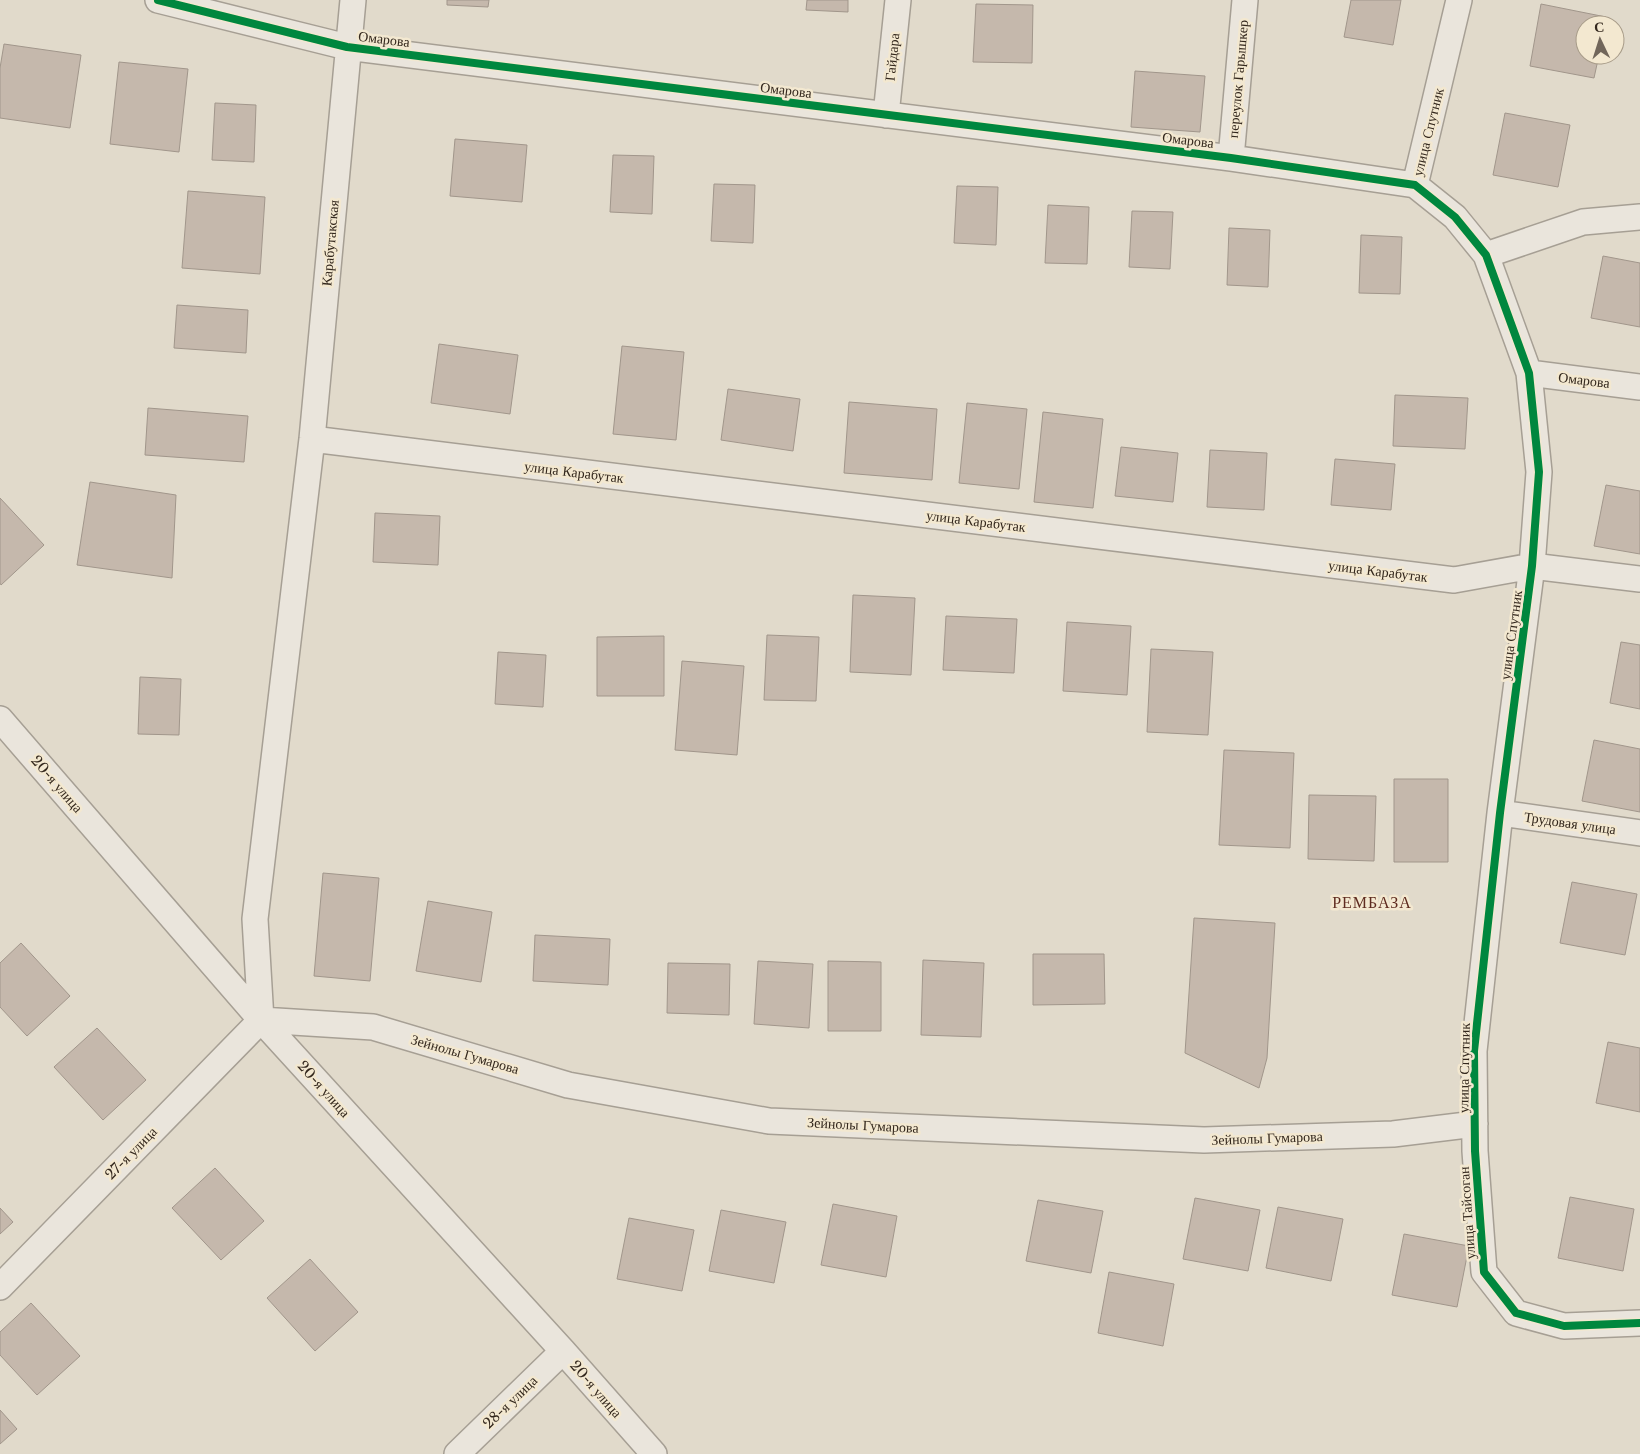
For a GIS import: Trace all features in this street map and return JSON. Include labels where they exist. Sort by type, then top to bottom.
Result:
[{"type":"street","name":"Омарова","points":[[158,0],[347,47],[1231,158],[1415,185]]},
{"type":"street","name":"Карабутакская","points":[[261,1020],[255,919],[312,439],[347,47],[353,0]]},
{"type":"street","name":"Гайдара","points":[[886,115],[898,0]]},
{"type":"street","name":"переулок Гарышкер","points":[[1231,158],[1245,0]]},
{"type":"street","name":"улица Спутник","points":[[1460,0],[1415,185],[1455,217],[1486,255],[1529,373],[1539,472],[1532,566],[1500,813],[1474,1051],[1475,1124]]},
{"type":"street","points":[[1486,255],[1583,222],[1640,217]]},
{"type":"street","name":"Омарова","points":[[1529,373],[1640,388]]},
{"type":"street","name":"улица Карабутак","points":[[312,439],[1454,580],[1532,566],[1640,579]]},
{"type":"street","name":"20-я улица","points":[[0,719],[261,1020],[563,1351],[654,1454]]},
{"type":"street","name":"Трудовая улица","points":[[1500,813],[1640,833]]},
{"type":"street","name":"Зейнолы Гумарова","points":[[261,1020],[373,1027],[568,1085],[769,1120],[1204,1140],[1393,1134],[1475,1124]]},
{"type":"street","name":"27-я улица","points":[[0,1287],[261,1020]]},
{"type":"street","name":"улица Тайсоган","points":[[1475,1124],[1484,1272],[1516,1313],[1564,1326],[1640,1323]]},
{"type":"street","name":"28-я улица","points":[[457,1454],[563,1351]]},
{"type":"building","points":[[447,0],[489,0],[488,7],[447,5]]},
{"type":"building","points":[[807,0],[848,0],[848,12],[806,10]]},
{"type":"building","points":[[1351,0],[1401,0],[1393,45],[1344,37]]},
{"type":"building","points":[[976,4],[1033,5],[1032,63],[973,62]]},
{"type":"building","points":[[1541,4],[1596,15],[1575,15],[1575,65],[1597,65],[1594,78],[1530,66]]},
{"type":"building","points":[[4,44],[81,55],[70,128],[0,118],[0,68]]},
{"type":"building","points":[[119,62],[188,69],[179,152],[110,144]]},
{"type":"building","points":[[1135,71],[1205,76],[1200,132],[1131,127]]},
{"type":"building","points":[[215,103],[256,105],[254,162],[212,160]]},
{"type":"building","points":[[1505,113],[1570,125],[1558,187],[1493,175]]},
{"type":"building","points":[[455,139],[527,145],[522,202],[450,196]]},
{"type":"building","points":[[613,155],[654,156],[652,214],[610,212]]},
{"type":"building","points":[[714,184],[755,185],[753,243],[711,241]]},
{"type":"building","points":[[957,186],[998,187],[996,245],[954,243]]},
{"type":"building","points":[[188,191],[265,197],[260,274],[182,268]]},
{"type":"building","points":[[1048,205],[1089,207],[1087,264],[1045,263]]},
{"type":"building","points":[[1132,211],[1173,212],[1170,269],[1129,267]]},
{"type":"building","points":[[1229,228],[1270,230],[1268,287],[1227,285]]},
{"type":"building","points":[[1361,235],[1402,237],[1400,294],[1359,293]]},
{"type":"building","points":[[1603,256],[1640,263],[1640,327],[1591,318]]},
{"type":"building","points":[[177,305],[248,310],[246,353],[174,348]]},
{"type":"building","points":[[439,344],[518,355],[510,414],[431,403]]},
{"type":"building","points":[[622,346],[684,352],[676,440],[613,434]]},
{"type":"building","points":[[728,389],[800,399],[793,451],[721,440]]},
{"type":"building","points":[[1395,395],[1468,398],[1465,449],[1393,446]]},
{"type":"building","points":[[849,402],[937,409],[932,480],[844,473]]},
{"type":"building","points":[[967,403],[1027,409],[1019,489],[959,483]]},
{"type":"building","points":[[148,408],[248,416],[244,462],[145,455]]},
{"type":"building","points":[[1043,412],[1103,419],[1093,508],[1034,502]]},
{"type":"building","points":[[1121,447],[1178,453],[1173,502],[1115,496]]},
{"type":"building","points":[[1210,450],[1267,453],[1264,510],[1207,507]]},
{"type":"building","points":[[1335,459],[1395,464],[1391,510],[1331,505]]},
{"type":"building","points":[[90,482],[176,495],[172,578],[77,565]]},
{"type":"building","points":[[1606,485],[1640,491],[1640,554],[1594,546]]},
{"type":"building","points":[[0,498],[44,545],[1,585],[0,583]]},
{"type":"building","points":[[375,513],[440,516],[438,565],[373,562]]},
{"type":"building","points":[[853,595],[915,598],[911,675],[850,672]]},
{"type":"building","points":[[946,616],[1017,619],[1014,673],[943,670]]},
{"type":"building","points":[[1067,622],[1131,626],[1127,695],[1063,691]]},
{"type":"building","points":[[767,635],[819,637],[816,701],[764,700]]},
{"type":"building","points":[[664,636],[664,696],[597,696],[597,637]]},
{"type":"building","points":[[1621,642],[1640,645],[1640,709],[1610,703]]},
{"type":"building","points":[[1151,649],[1213,652],[1208,735],[1147,732]]},
{"type":"building","points":[[498,652],[546,655],[543,707],[495,704]]},
{"type":"building","points":[[682,661],[744,666],[737,755],[675,750]]},
{"type":"building","points":[[140,677],[181,679],[179,735],[138,734]]},
{"type":"building","points":[[1594,740],[1640,749],[1640,812],[1582,801]]},
{"type":"building","points":[[1224,750],[1294,753],[1290,848],[1219,845]]},
{"type":"building","points":[[1394,779],[1448,779],[1448,862],[1394,862]]},
{"type":"building","points":[[1309,795],[1376,796],[1374,861],[1308,859]]},
{"type":"building","points":[[323,873],[379,878],[370,981],[314,976]]},
{"type":"building","points":[[1572,882],[1637,894],[1625,955],[1560,943]]},
{"type":"building","points":[[428,901],[492,912],[481,982],[416,971]]},
{"type":"building","points":[[1194,918],[1275,923],[1267,1058],[1259,1088],[1185,1053]]},
{"type":"building","points":[[535,935],[610,939],[608,985],[533,981]]},
{"type":"building","points":[[21,943],[70,996],[27,1036],[0,1007],[0,963]]},
{"type":"building","points":[[1033,954],[1104,954],[1105,1004],[1033,1005]]},
{"type":"building","points":[[923,960],[984,963],[981,1037],[921,1035]]},
{"type":"building","points":[[758,961],[813,964],[809,1028],[754,1024]]},
{"type":"building","points":[[828,961],[881,962],[881,1031],[828,1031]]},
{"type":"building","points":[[668,963],[730,964],[729,1015],[667,1013]]},
{"type":"building","points":[[97,1028],[146,1080],[103,1120],[54,1067]]},
{"type":"building","points":[[1608,1042],[1640,1048],[1640,1112],[1596,1103]]},
{"type":"building","points":[[215,1168],[264,1221],[221,1260],[172,1208]]},
{"type":"building","points":[[1570,1197],[1634,1209],[1623,1271],[1558,1258]]},
{"type":"building","points":[[1195,1198],[1260,1210],[1248,1271],[1183,1259]]},
{"type":"building","points":[[1038,1200],[1103,1211],[1091,1273],[1026,1261]]},
{"type":"building","points":[[833,1204],[897,1216],[886,1277],[821,1265]]},
{"type":"building","points":[[1278,1207],[1343,1219],[1331,1281],[1266,1268]]},
{"type":"building","points":[[0,1208],[13,1222],[0,1234]]},
{"type":"building","points":[[721,1210],[786,1222],[774,1283],[709,1271]]},
{"type":"building","points":[[629,1218],[694,1230],[682,1291],[617,1279]]},
{"type":"building","points":[[1404,1234],[1469,1246],[1457,1307],[1392,1295]]},
{"type":"building","points":[[310,1259],[358,1312],[315,1351],[267,1298]]},
{"type":"building","points":[[1109,1272],[1174,1284],[1163,1346],[1098,1333]]},
{"type":"building","points":[[31,1303],[80,1356],[37,1395],[0,1355],[0,1332]]},
{"type":"building","points":[[0,1410],[17,1429],[0,1444]]},
{"type":"cycle path","points":[[158,0],[347,47],[1231,158],[1415,185],[1455,217],[1486,255],[1529,373],[1539,472],[1532,566],[1500,813],[1474,1051],[1475,1151],[1484,1272],[1516,1313],[1564,1326],[1640,1323]]},
{"type":"district","name":"РЕМБАЗА","points":[[1372,902]]}]
